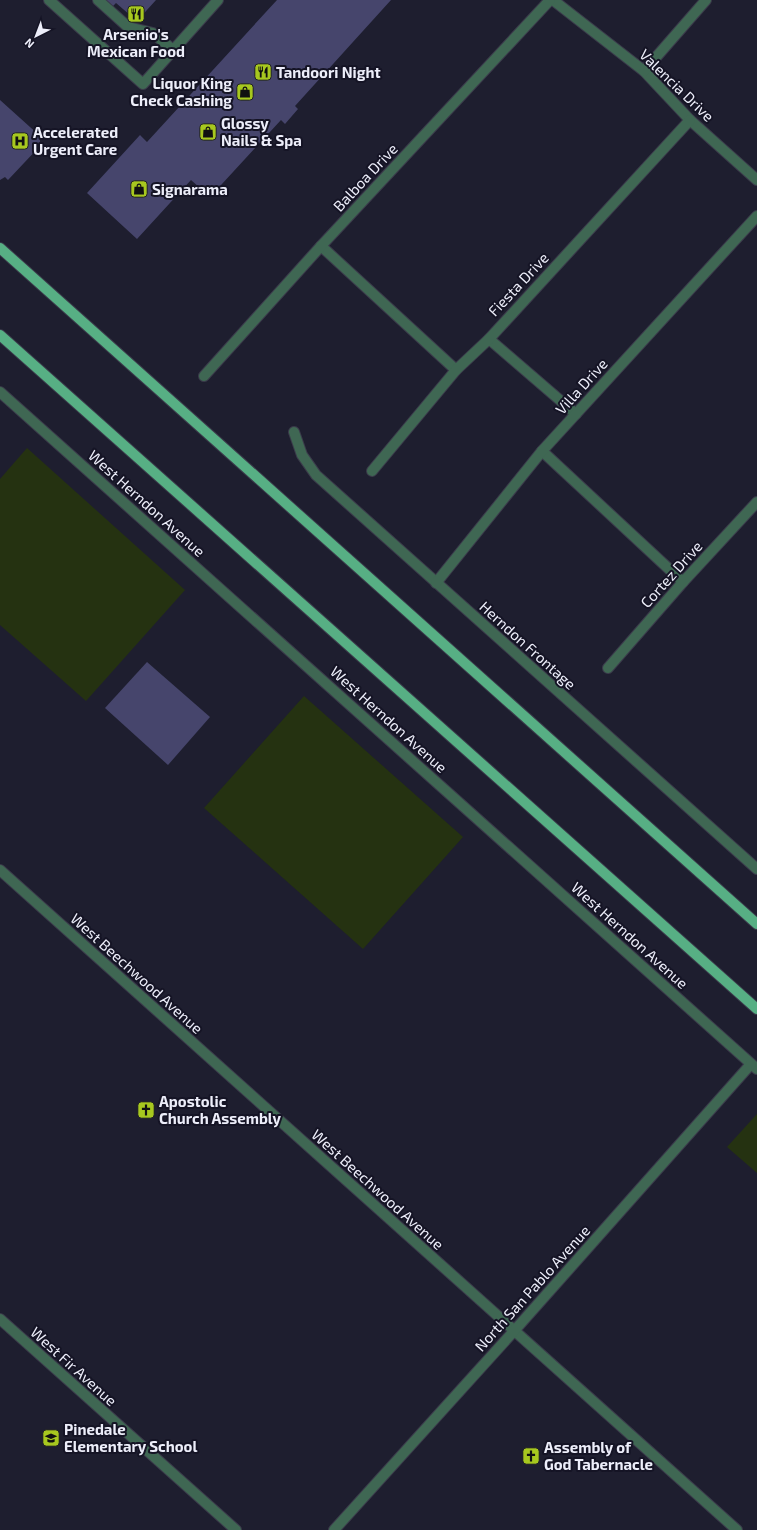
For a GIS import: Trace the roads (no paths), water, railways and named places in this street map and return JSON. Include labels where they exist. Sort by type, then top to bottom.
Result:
[{"type":"main road","points":[[0,248],[757,924]]},
{"type":"main road","name":"West Herndon Avenue","points":[[0,335],[757,1009]]},
{"type":"street","points":[[49,0],[143,84],[218,0]]},
{"type":"street","points":[[98,0],[128,27],[153,33],[173,50]]},
{"type":"street","name":"Balboa Drive","points":[[204,376],[321,246],[550,0]]},
{"type":"street","name":"Valencia Drive","points":[[553,0],[644,71],[690,120],[757,180]]},
{"type":"street","points":[[644,71],[706,0]]},
{"type":"street","name":"Fiesta Drive","points":[[372,472],[456,370],[489,339],[690,120]]},
{"type":"street","name":"Villa Drive","points":[[436,583],[542,451],[757,216]]},
{"type":"street","points":[[321,246],[456,370]]},
{"type":"street","points":[[489,339],[576,414]]},
{"type":"street","name":"West Herndon Avenue","points":[[0,392],[754,1066]]},
{"type":"street","name":"Herndon Frontage","points":[[294,432],[302,455],[316,475],[757,869]]},
{"type":"street","points":[[542,451],[683,582]]},
{"type":"street","name":"Cortez Drive","points":[[608,668],[683,582],[757,502]]},
{"type":"street","name":"West Beechwood Avenue","points":[[0,870],[737,1530]]},
{"type":"street","name":"North San Pablo Avenue","points":[[334,1530],[754,1066]]},
{"type":"street","name":"West Fir Avenue","points":[[0,1319],[236,1530]]},
{"type":"place","name":"Arsenio's Mexican Food","points":[[136,14]]},
{"type":"place","name":"Tandoori Night","points":[[263,72]]},
{"type":"place","name":"Liquor King Check Cashing","points":[[245,92]]},
{"type":"place","name":"Glossy Nails & Spa","points":[[208,132]]},
{"type":"place","name":"Accelerated Urgent Care","points":[[20,141]]},
{"type":"place","name":"Signarama","points":[[139,189]]},
{"type":"place","name":"Apostolic Church Assembly","points":[[146,1110]]},
{"type":"place","name":"Pinedale Elementary School","points":[[51,1438]]},
{"type":"place","name":"Assembly of God Tabernacle","points":[[531,1456]]}]
